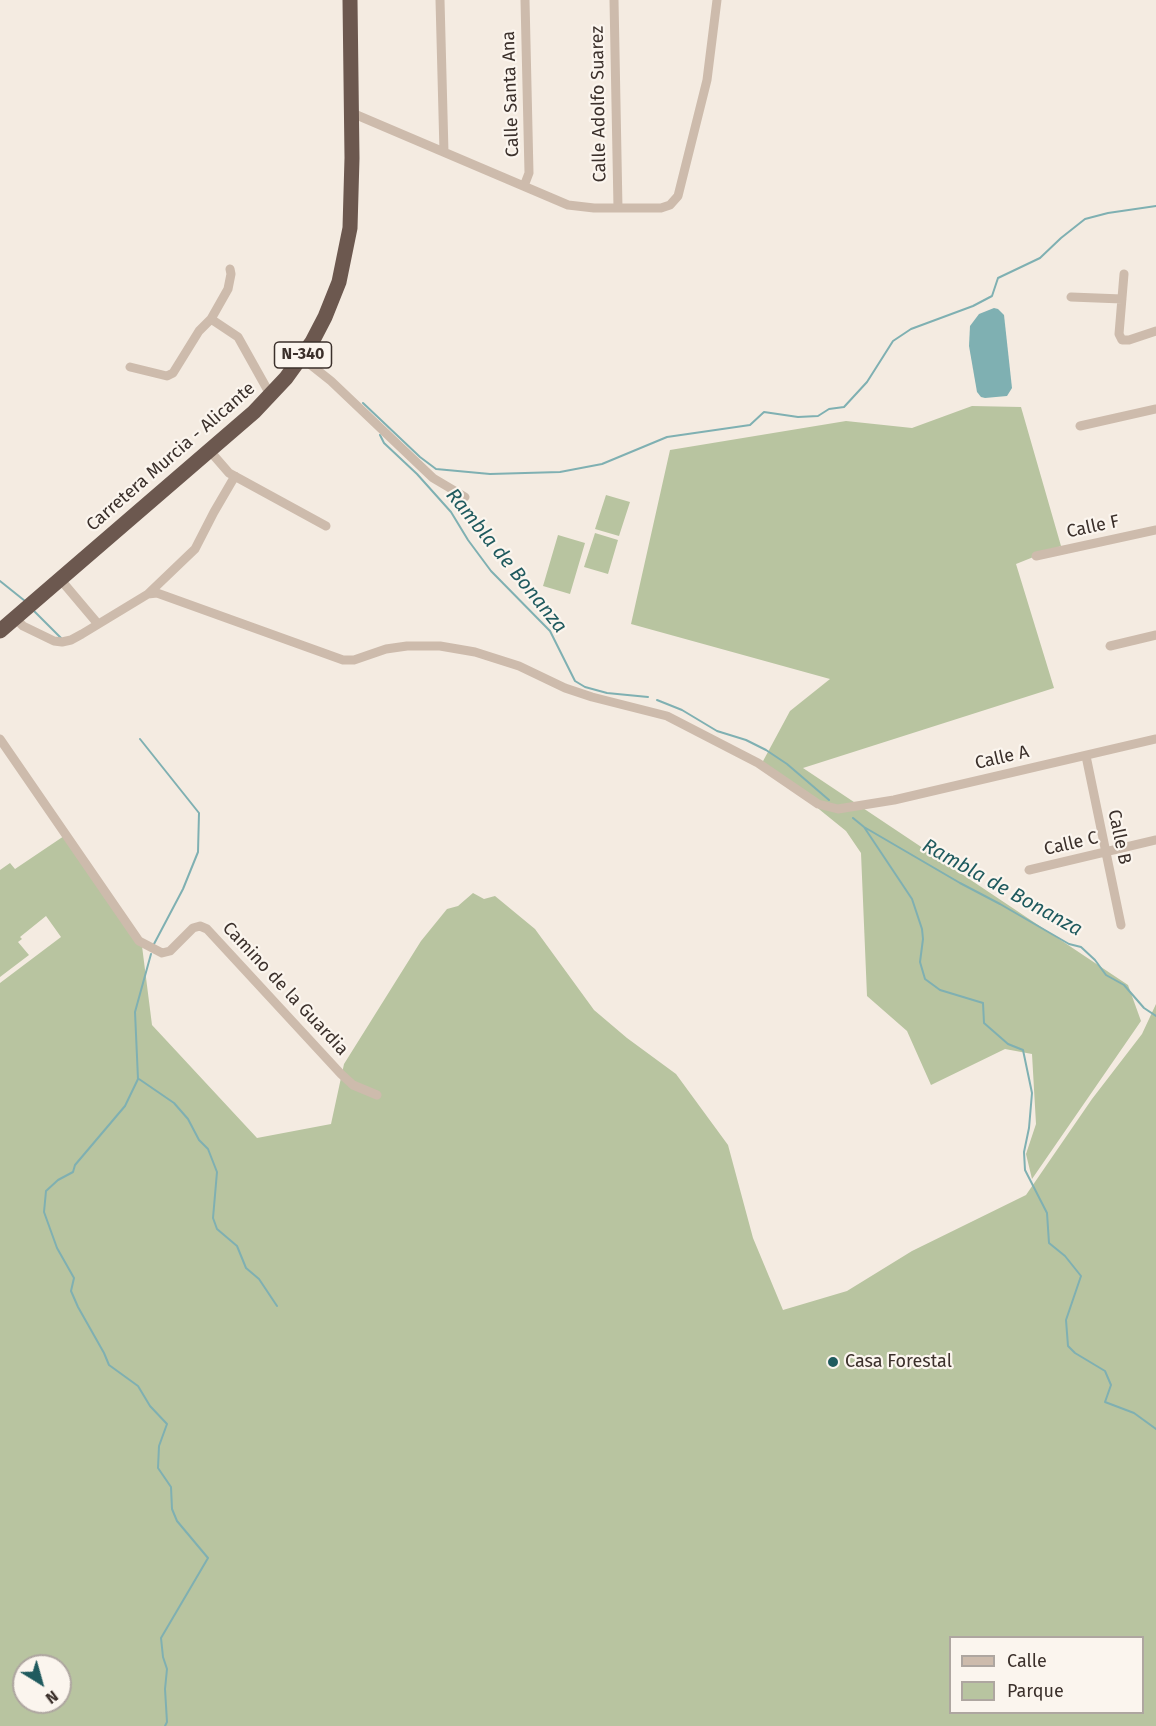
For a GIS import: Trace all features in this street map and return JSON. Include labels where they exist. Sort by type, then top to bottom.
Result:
[{"type":"highway","name":"Carretera Murcia - Alicante","points":[[0,631],[271,396],[302,358],[333,299],[350,228],[350,0]]},
{"type":"street","points":[[440,0],[444,152]]},
{"type":"street","name":"Calle Santa Ana","points":[[525,0],[530,172],[525,186]]},
{"type":"street","name":"Calle Adolfo Suarez","points":[[614,0],[618,208]]},
{"type":"street","points":[[351,113],[568,205],[661,208],[670,205],[678,196],[707,80],[717,0]]},
{"type":"street","points":[[130,367],[171,375],[199,331],[212,319],[228,289],[230,269]]},
{"type":"street","points":[[1124,274],[1119,334],[1122,339],[1129,340],[1156,331]]},
{"type":"street","points":[[1071,297],[1122,299]]},
{"type":"street","points":[[212,319],[238,337],[271,396]]},
{"type":"street","points":[[302,358],[331,381],[433,478],[465,498]]},
{"type":"street","points":[[1080,426],[1156,410]]},
{"type":"street","points":[[209,450],[230,473],[327,526]]},
{"type":"street","points":[[19,615],[23,626],[54,641],[62,642],[71,640],[148,594],[195,549],[235,476]]},
{"type":"street","name":"Calle F","points":[[1036,556],[1156,530]]},
{"type":"street","points":[[60,579],[98,624]]},
{"type":"street","name":"Calle A","points":[[148,594],[157,592],[167,594],[343,660],[354,660],[386,649],[424,645],[496,657],[565,688],[667,716],[758,763],[818,804],[838,809],[894,800],[1156,739]]},
{"type":"street","points":[[1110,646],[1156,635]]},
{"type":"street","name":"Camino de la Guardia","points":[[0,739],[139,941],[162,953],[170,951],[194,928],[200,926],[207,929],[341,1074],[353,1085],[377,1095]]},
{"type":"street","name":"Calle B","points":[[1086,756],[1121,924]]},
{"type":"street","name":"Calle C","points":[[1029,870],[1156,840]]},
{"type":"green space","points":[[972,406],[1021,407],[1061,546],[1016,564],[1054,688],[803,768],[1128,985],[1141,1021],[1032,1179],[1026,1154],[1036,1124],[1032,1054],[1005,1049],[931,1085],[907,1031],[867,996],[861,853],[846,831],[762,763],[790,711],[830,679],[631,624],[670,450],[846,421],[912,428]]},
{"type":"green space","points":[[606,495],[630,502],[619,536],[595,529]]},
{"type":"green space","points":[[595,533],[618,540],[608,574],[584,567]]},
{"type":"green space","points":[[558,535],[585,543],[570,594],[543,586]]},
{"type":"green space","points":[[67,834],[142,946],[152,1025],[257,1138],[331,1124],[344,1064],[421,941],[447,909],[458,906],[473,893],[484,899],[495,896],[535,929],[594,1010],[676,1074],[728,1145],[753,1238],[783,1310],[847,1291],[912,1251],[1026,1195],[1092,1099],[1142,1034],[1156,1004],[1156,1726],[0,1726],[0,983],[61,937],[46,916],[20,937],[22,939],[18,942],[29,955],[0,977],[0,870],[10,863],[15,869]]},
{"type":"water","points":[[994,308],[1004,315],[1012,388],[1007,396],[985,398],[977,392],[969,346],[970,326],[979,314]]},
{"type":"waterway","points":[[363,403],[420,457],[436,469],[490,474],[560,472],[602,464],[667,437],[750,425],[764,412],[798,417],[818,416],[829,409],[844,407],[867,382],[893,341],[911,329],[973,306],[992,296],[998,278],[1040,258],[1085,219],[1156,206]]},
{"type":"waterway","name":"Rambla de Bonanza","points":[[380,435],[384,443],[417,474],[451,512],[491,571],[550,631],[575,681],[585,687],[607,693],[648,697]]},
{"type":"waterway","points":[[0,581],[25,601]]},
{"type":"waterway","points":[[33,610],[61,638]]},
{"type":"waterway","name":"Rambla de Bonanza","points":[[657,700],[682,710],[717,731],[746,740],[766,750],[787,764],[829,800]]},
{"type":"waterway","points":[[140,739],[199,813],[198,852],[183,889],[154,944]]},
{"type":"waterway","name":"Rambla de Bonanza","points":[[853,818],[864,827],[960,883],[1069,944],[1081,947],[1106,975],[1124,985],[1144,1008],[1156,1016]]},
{"type":"waterway","points":[[864,827],[912,899],[922,929],[920,962],[925,979],[940,990],[983,1003],[984,1023],[1008,1044],[1023,1050],[1032,1093],[1024,1152],[1025,1170],[1047,1213],[1049,1243],[1065,1256],[1081,1276],[1066,1320],[1068,1346],[1075,1353],[1105,1371],[1111,1385],[1105,1402],[1134,1413],[1156,1429]]},
{"type":"waterway","points":[[151,954],[135,1012],[138,1079],[125,1106],[75,1165],[73,1172],[58,1180],[46,1191],[44,1212],[57,1248],[74,1278],[71,1291],[109,1365],[138,1386],[150,1406],[167,1424],[159,1446],[158,1468],[171,1487],[172,1509],[177,1521],[208,1558],[161,1638],[167,1669],[165,1689],[167,1722],[165,1726]]},
{"type":"waterway","points":[[139,1079],[174,1103],[188,1119],[199,1140],[208,1149],[217,1172],[213,1218],[217,1229],[237,1246],[246,1268],[259,1279],[277,1306]]},
{"type":"place","name":"Casa Forestal","points":[[833,1362]]}]
